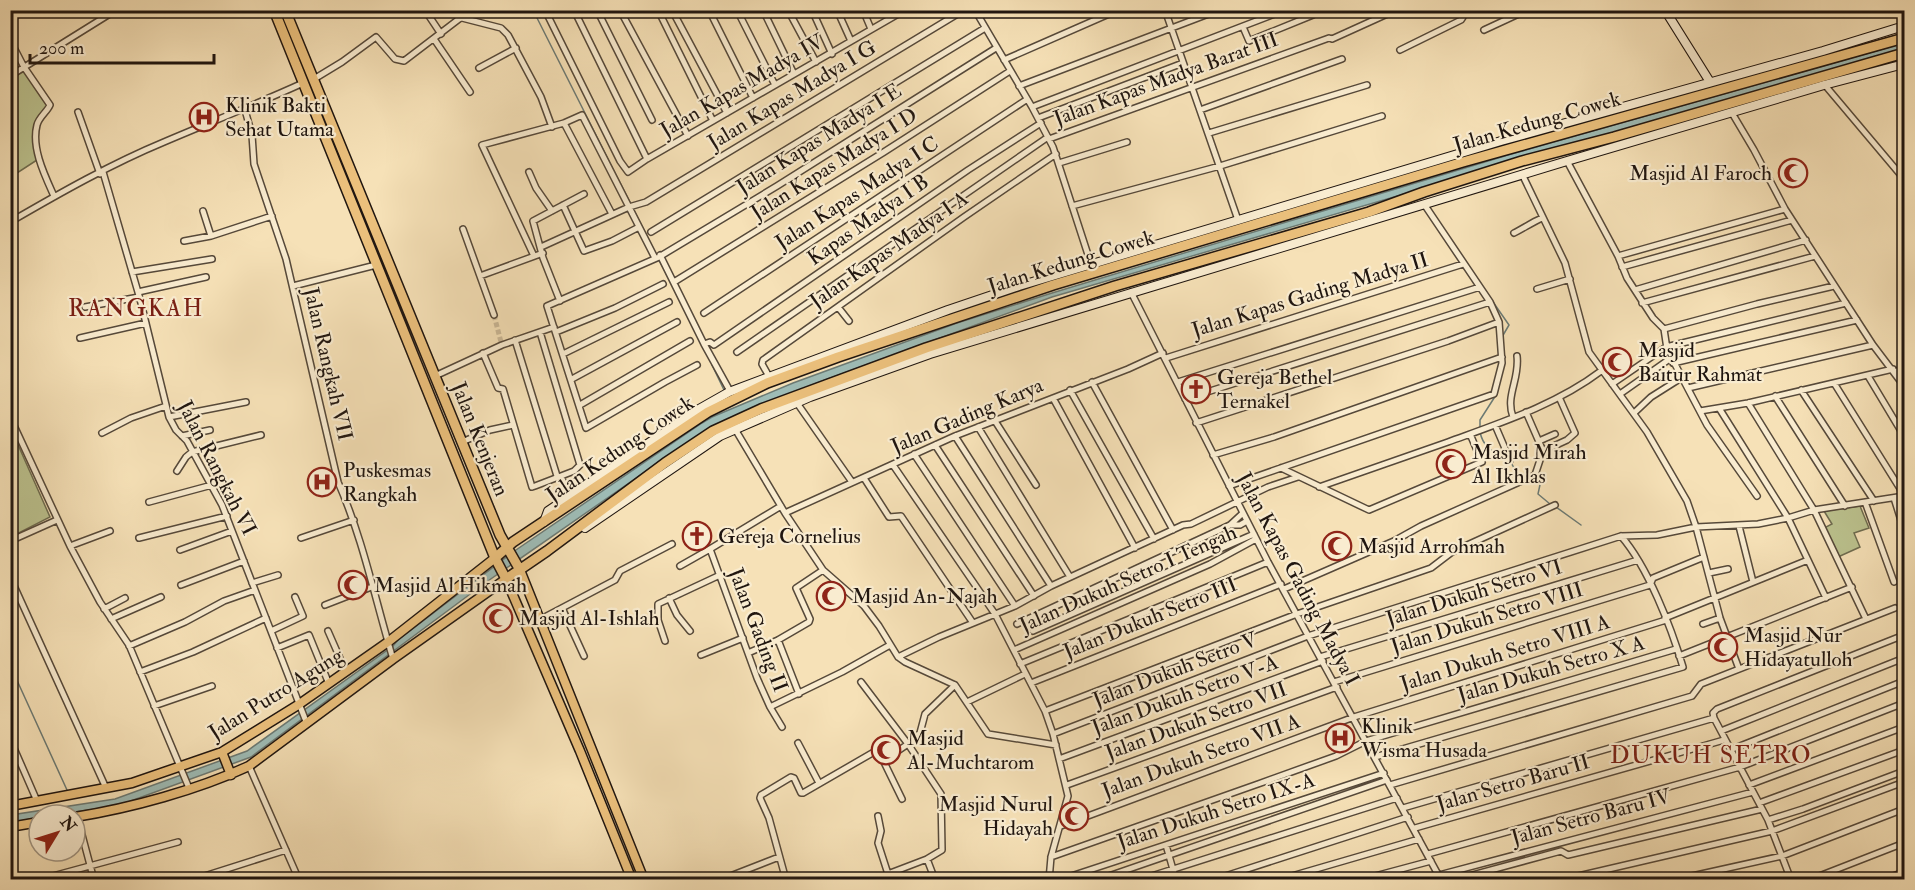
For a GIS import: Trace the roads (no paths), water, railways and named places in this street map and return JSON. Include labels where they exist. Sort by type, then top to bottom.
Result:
[{"type":"highway","name":"Jalan Kenjeran","points":[[274,10],[505,577]]},
{"type":"highway","name":"Jalan Kenjeran","points":[[285,10],[462,442],[508,550],[519,568]]},
{"type":"highway","name":"Jalan Kedung Cowek","points":[[544,522],[708,412],[728,396],[771,378],[1053,285],[1367,186],[1463,162],[1824,56],[1905,38]]},
{"type":"highway","name":"Jalan Kedung Cowek","points":[[572,532],[665,463],[713,431],[926,348],[1115,286],[1370,217],[1421,193],[1522,161],[1822,81],[1905,53]]},
{"type":"highway","points":[[1053,285],[1047,296],[1053,302],[1107,286],[1115,286]]},
{"type":"highway","points":[[960,316],[1029,297],[1033,301],[1032,310],[1028,313]]},
{"type":"highway","points":[[496,559],[544,522]]},
{"type":"highway","points":[[505,577],[572,532]]},
{"type":"main road","points":[[1665,10],[1710,82]]},
{"type":"main road","name":"Jalan Kedung Cowek","points":[[771,378],[948,310],[1091,264],[1238,220],[1367,186],[1501,141],[1710,82],[1824,56],[1905,26]]},
{"type":"main road","name":"Jalan Kedung Cowek","points":[[572,532],[584,529],[708,443],[781,406],[797,403],[930,354],[1370,217],[1427,203],[1732,113],[1822,81],[1905,64]]},
{"type":"main road","name":"Jalan Kedung Cowek","points":[[544,522],[548,511],[699,409],[728,396]]},
{"type":"main road","name":"Jalan Putro Agung","points":[[10,806],[132,783],[222,754],[300,708],[329,684],[388,644],[496,559]]},
{"type":"main road","name":"Jalan Kenjeran","points":[[519,568],[644,879]]},
{"type":"main road","name":"Jalan Putro Agung","points":[[87,815],[120,810],[249,766],[393,657],[505,577]]},
{"type":"main road","name":"Jalan Kenjeran","points":[[505,577],[632,879]]},
{"type":"main road","points":[[222,754],[229,772]]},
{"type":"main road","points":[[10,827],[27,824]]},
{"type":"street","points":[[10,21],[22,10]]},
{"type":"street","points":[[10,76],[116,10]]},
{"type":"street","points":[[425,10],[441,34]]},
{"type":"street","points":[[453,10],[461,19],[501,28],[516,48],[541,97],[552,127]]},
{"type":"street","points":[[314,79],[342,63],[376,37],[395,59],[404,61],[475,10]]},
{"type":"street","name":"Jalan Kapas Madya IV","points":[[545,10],[626,171],[629,172],[647,159],[905,10]]},
{"type":"street","points":[[574,10],[647,159]]},
{"type":"street","points":[[597,10],[652,120]]},
{"type":"street","points":[[620,10],[688,136]]},
{"type":"street","points":[[658,10],[713,122]]},
{"type":"street","points":[[672,10],[727,113]]},
{"type":"street","points":[[710,10],[753,98]]},
{"type":"street","points":[[737,10],[775,85]]},
{"type":"street","points":[[763,10],[794,74]]},
{"type":"street","points":[[788,10],[816,62]]},
{"type":"street","points":[[812,10],[832,54]]},
{"type":"street","points":[[837,10],[851,41]]},
{"type":"street","points":[[863,10],[871,29]]},
{"type":"street","points":[[887,10],[890,18]]},
{"type":"street","name":"Jalan Kapas Madya I G","points":[[480,276],[534,256],[575,231],[631,206],[646,202],[964,10]]},
{"type":"street","points":[[1004,60],[1118,10]]},
{"type":"street","points":[[1165,10],[1238,220]]},
{"type":"street","points":[[1019,86],[1219,10]]},
{"type":"street","points":[[1032,107],[1285,10]]},
{"type":"street","name":"Jalan Kapas Madya Barat III","points":[[737,352],[1049,138],[1329,38],[1332,39],[1396,10]]},
{"type":"street","points":[[1400,50],[1461,20],[1463,17],[1460,10]]},
{"type":"street","points":[[1484,30],[1527,10]]},
{"type":"street","points":[[977,11],[1049,138],[1091,264]]},
{"type":"street","points":[[1242,27],[1249,41],[1313,15]]},
{"type":"street","points":[[651,232],[986,28]]},
{"type":"street","points":[[434,39],[470,92]]},
{"type":"street","points":[[10,40],[24,67],[50,105],[38,122],[36,136],[39,159],[54,196]]},
{"type":"street","points":[[479,68],[516,48]]},
{"type":"street","name":"Jalan Kapas Madya I E","points":[[560,301],[658,257],[777,186],[996,48]]},
{"type":"street","points":[[1200,110],[1342,59]]},
{"type":"street","name":"Kapas Madya I B","points":[[704,344],[710,342],[714,345],[1040,121],[1183,63]]},
{"type":"street","name":"Jalan Kapas Madya I D","points":[[674,282],[884,152],[1010,70]]},
{"type":"street","points":[[1822,81],[1905,179]]},
{"type":"street","points":[[10,222],[54,196],[164,142],[245,110],[303,83]]},
{"type":"street","points":[[1209,133],[1367,85]]},
{"type":"street","name":"Jalan Kapas Madya I C","points":[[704,313],[1026,100]]},
{"type":"street","name":"Jalan Rangkah VII","points":[[245,110],[252,135],[254,164],[293,286],[338,482],[354,520],[393,657]]},
{"type":"street","name":"Jalan Rangkah VI","points":[[78,112],[101,173],[139,294],[169,417],[212,485],[227,516],[306,722]]},
{"type":"street","points":[[1732,113],[1785,209],[1873,345],[1905,386]]},
{"type":"street","points":[[534,256],[482,145],[552,127],[582,115],[631,206],[639,227],[674,282],[728,396]]},
{"type":"street","points":[[1072,206],[1220,166],[1382,116]]},
{"type":"street","points":[[564,123],[612,214]]},
{"type":"street","points":[[1059,163],[1127,142]]},
{"type":"street","name":"Jalan Kapas Madya I A","points":[[771,378],[762,364],[763,360],[1056,154]]},
{"type":"street","points":[[1567,161],[1642,303],[1658,325],[1664,329],[1834,286]]},
{"type":"street","points":[[529,172],[536,188],[552,211]]},
{"type":"street","points":[[1522,174],[1565,263],[1589,352],[1634,413],[1687,501],[1696,526],[1720,618],[1739,669]]},
{"type":"street","points":[[584,194],[533,221],[560,301],[547,306],[587,428],[697,365]]},
{"type":"street","points":[[1229,486],[1494,394],[1502,357],[1498,322],[1490,302],[1463,264],[1427,203]]},
{"type":"street","points":[[563,205],[584,252],[639,227]]},
{"type":"street","points":[[1618,256],[1785,209]]},
{"type":"street","points":[[203,211],[211,236]]},
{"type":"street","points":[[184,241],[211,236],[272,216]]},
{"type":"street","points":[[1514,233],[1542,218]]},
{"type":"street","points":[[1622,267],[1792,220]]},
{"type":"street","points":[[463,229],[494,315]]},
{"type":"street","points":[[1635,290],[1806,240]]},
{"type":"street","points":[[1642,303],[1815,256]]},
{"type":"street","points":[[132,272],[212,259]]},
{"type":"street","name":"Jalan Kapas Gading Madya II","points":[[1164,355],[1463,264]]},
{"type":"street","points":[[293,286],[376,265]]},
{"type":"street","points":[[85,308],[206,277]]},
{"type":"street","points":[[1537,289],[1570,279]]},
{"type":"street","points":[[435,376],[501,344],[540,332],[556,330],[615,308],[663,284]]},
{"type":"street","points":[[1178,382],[1480,286]]},
{"type":"street","name":"Jalan Kapas Gading Madya I","points":[[1131,291],[1268,562],[1440,877]]},
{"type":"street","points":[[563,354],[669,302]]},
{"type":"street","points":[[1185,399],[1490,302]]},
{"type":"street","points":[[1612,384],[1666,347],[1846,303]]},
{"type":"street","points":[[838,307],[849,321]]},
{"type":"street","points":[[1620,394],[1672,360],[1857,320]]},
{"type":"street","points":[[572,380],[677,322]]},
{"type":"street","points":[[1196,423],[1448,341],[1498,322]]},
{"type":"street","points":[[80,338],[146,323]]},
{"type":"street","points":[[1664,329],[1666,347],[1707,425],[1757,496]]},
{"type":"street","points":[[483,353],[498,388],[503,389],[532,486],[574,471],[580,465],[540,332]]},
{"type":"street","points":[[515,340],[557,476],[561,477],[571,496]]},
{"type":"street","points":[[580,405],[690,341]]},
{"type":"street","points":[[1688,388],[1873,345]]},
{"type":"street","name":"Jalan Gading Karya","points":[[785,513],[955,436],[1164,355]]},
{"type":"street","points":[[1513,417],[1509,404],[1518,371],[1517,356]]},
{"type":"street","points":[[1213,455],[1274,437],[1502,357]]},
{"type":"street","points":[[1700,411],[1748,403],[1905,368]]},
{"type":"street","points":[[1318,487],[1526,412],[1583,385],[1601,371]]},
{"type":"street","points":[[1868,376],[1905,436]]},
{"type":"street","points":[[1634,413],[1651,397],[1681,378]]},
{"type":"street","points":[[1092,381],[1173,530]]},
{"type":"street","points":[[1834,383],[1905,496]]},
{"type":"street","points":[[1070,390],[1154,539]]},
{"type":"street","points":[[1801,390],[1874,501]]},
{"type":"street","points":[[1775,396],[1845,506]]},
{"type":"street","points":[[1526,412],[1543,451],[1575,433],[1559,397]]},
{"type":"street","points":[[1053,398],[1135,548]]},
{"type":"street","points":[[169,417],[246,402]]},
{"type":"street","points":[[797,403],[852,482]]},
{"type":"street","points":[[1748,403],[1814,510],[1866,619]]},
{"type":"street","points":[[102,433],[131,418],[166,406]]},
{"type":"street","points":[[1719,408],[1788,518],[1826,598]]},
{"type":"street","points":[[10,417],[13,428],[70,546],[104,609],[129,646],[189,787]]},
{"type":"street","points":[[995,421],[1036,485]]},
{"type":"street","points":[[1495,424],[1510,460]]},
{"type":"street","points":[[462,442],[490,430],[513,425]]},
{"type":"street","points":[[978,428],[1070,577]]},
{"type":"street","points":[[735,429],[785,513],[823,570],[864,606],[898,657],[955,685],[990,735],[1056,745]]},
{"type":"street","points":[[182,436],[210,430]]},
{"type":"street","points":[[1281,468],[1369,510],[1482,462],[1470,434]]},
{"type":"street","points":[[1539,441],[1555,434]]},
{"type":"street","points":[[177,471],[192,452],[261,435]]},
{"type":"street","points":[[955,436],[1052,586]]},
{"type":"street","points":[[935,446],[1034,596]]},
{"type":"street","name":"Jalan Dukuh Setro III","points":[[1031,683],[1394,541],[1421,525],[1535,475],[1543,451]]},
{"type":"street","points":[[914,454],[1015,606]]},
{"type":"street","points":[[893,465],[995,614],[1045,711],[1067,785],[1068,798],[1051,857],[1049,879]]},
{"type":"street","points":[[898,657],[1015,606],[1070,577],[1183,525],[1188,525],[1268,487],[1298,477]]},
{"type":"street","points":[[864,478],[889,517],[901,516],[973,623]]},
{"type":"street","points":[[149,502],[212,485]]},
{"type":"street","name":"Jalan Dukuh Setro V","points":[[1053,734],[1308,636],[1621,536],[1657,535],[1696,526],[1758,524],[1814,510],[1905,496]]},
{"type":"street","points":[[1894,498],[1905,530]]},
{"type":"street","points":[[1865,502],[1894,582]]},
{"type":"street","points":[[1045,711],[1297,614],[1435,565],[1452,552],[1555,505]]},
{"type":"street","name":"Jalan Gading II","points":[[781,506],[710,549],[770,707],[890,645]]},
{"type":"street","points":[[1017,624],[1230,525],[1243,513]]},
{"type":"street","points":[[139,538],[227,516]]},
{"type":"street","points":[[10,541],[57,520]]},
{"type":"street","points":[[301,538],[354,520]]},
{"type":"street","points":[[1230,525],[1240,525],[1247,520]]},
{"type":"street","points":[[1739,526],[1753,582]]},
{"type":"street","points":[[70,546],[110,531]]},
{"type":"street","points":[[180,550],[232,531]]},
{"type":"street","points":[[1033,631],[1255,536]]},
{"type":"street","name":"Jalan Dukuh Setro I Tengah","points":[[1014,650],[1210,564],[1255,536]]},
{"type":"street","name":"Jalan Dukuh Setro X A","points":[[1375,756],[1683,666],[1680,653],[1634,551],[1621,536]]},
{"type":"street","points":[[541,619],[615,580],[620,571],[672,544]]},
{"type":"street","points":[[680,566],[710,549]]},
{"type":"street","name":"Jalan Dukuh Setro VIII","points":[[1335,684],[1650,585],[1653,578],[1704,558]]},
{"type":"street","name":"Jalan Dukuh Setro VI","points":[[1321,659],[1638,560]]},
{"type":"street","name":"Jalan Dukuh Setro VIII A","points":[[1354,717],[1665,619],[1808,560]]},
{"type":"street","points":[[181,585],[244,561]]},
{"type":"street","points":[[1020,664],[1268,562]]},
{"type":"street","points":[[1709,573],[1728,569]]},
{"type":"street","points":[[748,653],[778,640],[810,620],[796,588],[798,584],[823,570]]},
{"type":"street","points":[[252,583],[278,575]]},
{"type":"street","points":[[665,641],[658,620],[658,605],[720,575]]},
{"type":"street","points":[[10,577],[106,788]]},
{"type":"street","points":[[325,605],[374,586]]},
{"type":"street","points":[[1680,653],[1852,588]]},
{"type":"street","points":[[129,646],[185,622],[224,601],[255,590]]},
{"type":"street","points":[[111,619],[161,597]]},
{"type":"street","points":[[271,630],[303,616],[295,597]]},
{"type":"street","points":[[104,609],[125,598]]},
{"type":"street","points":[[669,598],[677,615],[690,631]]},
{"type":"street","points":[[561,608],[584,656]]},
{"type":"street","points":[[1097,879],[1245,827],[1388,783],[1692,696],[1701,684],[1895,608]]},
{"type":"street","points":[[140,672],[193,652],[266,618]]},
{"type":"street","points":[[1703,624],[1720,618]]},
{"type":"street","points":[[328,631],[346,672]]},
{"type":"street","points":[[277,648],[309,635],[329,684]]},
{"type":"street","points":[[1791,879],[1768,820],[1724,740],[1713,714],[1717,709],[1905,635]]},
{"type":"street","points":[[701,655],[743,638]]},
{"type":"street","points":[[778,640],[799,694]]},
{"type":"street","name":"Jalan Dukuh Setro X A","points":[[1051,857],[1336,756],[1366,741],[1680,653]]},
{"type":"street","points":[[1721,731],[1905,658]]},
{"type":"street","name":"Jalan Dukuh Setro V-A","points":[[1059,759],[1321,659]]},
{"type":"street","points":[[967,702],[1025,674]]},
{"type":"street","points":[[1730,750],[1905,681]]},
{"type":"street","points":[[861,682],[933,779],[942,798],[943,849],[927,860],[872,879]]},
{"type":"street","name":"Jalan Dukuh Setro VII","points":[[1067,785],[1335,684]]},
{"type":"street","points":[[883,761],[920,733],[926,714],[955,685]]},
{"type":"street","points":[[154,706],[212,686]]},
{"type":"street","points":[[1428,854],[1740,767],[1905,703]]},
{"type":"street","points":[[770,707],[782,726]]},
{"type":"street","name":"Jalan Dukuh Setro VII A","points":[[1061,826],[1354,717]]},
{"type":"street","points":[[1403,808],[1714,718]]},
{"type":"street","points":[[1749,785],[1905,727]]},
{"type":"street","points":[[10,740],[37,801]]},
{"type":"street","name":"Jalan Setro Baru II","points":[[1415,828],[1724,740]]},
{"type":"street","points":[[798,743],[819,783]]},
{"type":"street","points":[[1454,879],[1561,850],[1568,855],[1760,806],[1905,750]]},
{"type":"street","points":[[786,879],[760,795],[791,777],[794,778],[802,793],[870,752],[874,752],[879,754],[902,799]]},
{"type":"street","points":[[249,766],[300,879]]},
{"type":"street","points":[[1768,820],[1905,771]]},
{"type":"street","name":"Jalan Dukuh Setro IX-A","points":[[1059,879],[1384,773]]},
{"type":"street","points":[[1561,879],[1773,831],[1905,782]]},
{"type":"street","name":"Jalan Setro Baru IV","points":[[1440,877],[1753,792]]},
{"type":"street","points":[[1139,879],[1396,798]]},
{"type":"street","points":[[1674,879],[1782,856],[1905,809]]},
{"type":"street","points":[[878,816],[881,831],[878,843],[888,874]]},
{"type":"street","points":[[1213,879],[1408,817]]},
{"type":"street","points":[[1278,879],[1419,838]]},
{"type":"street","points":[[38,879],[178,842]]},
{"type":"street","points":[[1809,879],[1905,843]]},
{"type":"street","points":[[1166,845],[1176,879]]},
{"type":"street","points":[[192,879],[286,850]]},
{"type":"street","points":[[87,851],[94,879]]},
{"type":"street","points":[[720,879],[779,857]]},
{"type":"street","points":[[927,860],[935,879]]},
{"type":"street","points":[[1360,879],[1431,861]]},
{"type":"street","points":[[1882,879],[1905,872]]},
{"type":"water","points":[[1904,43],[1904,51],[1052,297],[817,383],[711,427],[485,583],[251,757],[117,806],[87,810],[87,803],[115,799],[247,751],[393,646],[513,552],[712,417],[793,383],[957,323],[1508,155]]},
{"type":"water","points":[[27,813],[27,820],[11,823],[11,815]]},
{"type":"waterway","points":[[533,10],[657,256]]},
{"type":"waterway","points":[[659,260],[667,275]]},
{"type":"waterway","points":[[1477,279],[1509,325],[1502,337]]},
{"type":"waterway","points":[[712,365],[724,390]]},
{"type":"waterway","points":[[1480,427],[1480,420],[1496,395]]},
{"type":"waterway","points":[[1480,432],[1488,447],[1511,463],[1518,479]]},
{"type":"waterway","points":[[1538,474],[1541,480],[1538,494],[1550,504]]},
{"type":"waterway","points":[[1556,507],[1581,525]]},
{"type":"waterway","points":[[10,665],[67,790]]},
{"type":"tunnel","points":[[494,315],[501,342]]},
{"type":"place","name":"Klinik Bakti Sehat Utama","points":[[204,117]]},
{"type":"place","name":"Masjid Al Faroch","points":[[1793,173]]},
{"type":"place","name":"Masjid Baitur Rahmat","points":[[1617,362]]},
{"type":"place","name":"Gereja Bethel Ternakel","points":[[1196,389]]},
{"type":"place","name":"Masjid Mirah Al Ikhlas","points":[[1451,464]]},
{"type":"place","name":"Puskesmas Rangkah","points":[[322,482]]},
{"type":"place","name":"Gereja Cornelius","points":[[697,536]]},
{"type":"place","name":"Masjid Arrohmah","points":[[1337,546]]},
{"type":"place","name":"Masjid Al Hikmah","points":[[353,585]]},
{"type":"place","name":"Masjid An-Najah","points":[[831,596]]},
{"type":"place","name":"Masjid Al-Ishlah","points":[[498,618]]},
{"type":"place","name":"Masjid Nur Hidayatulloh","points":[[1723,647]]},
{"type":"place","name":"Klinik Wisma Husada","points":[[1340,738]]},
{"type":"place","name":"Masjid Al-Muchtarom","points":[[886,750]]},
{"type":"place","name":"Masjid Nurul Hidayah","points":[[1074,816]]},
{"type":"district","name":"RANGKAH","points":[[136,308]]},
{"type":"district","name":"DUKUH SETRO","points":[[1711,755]]}]
